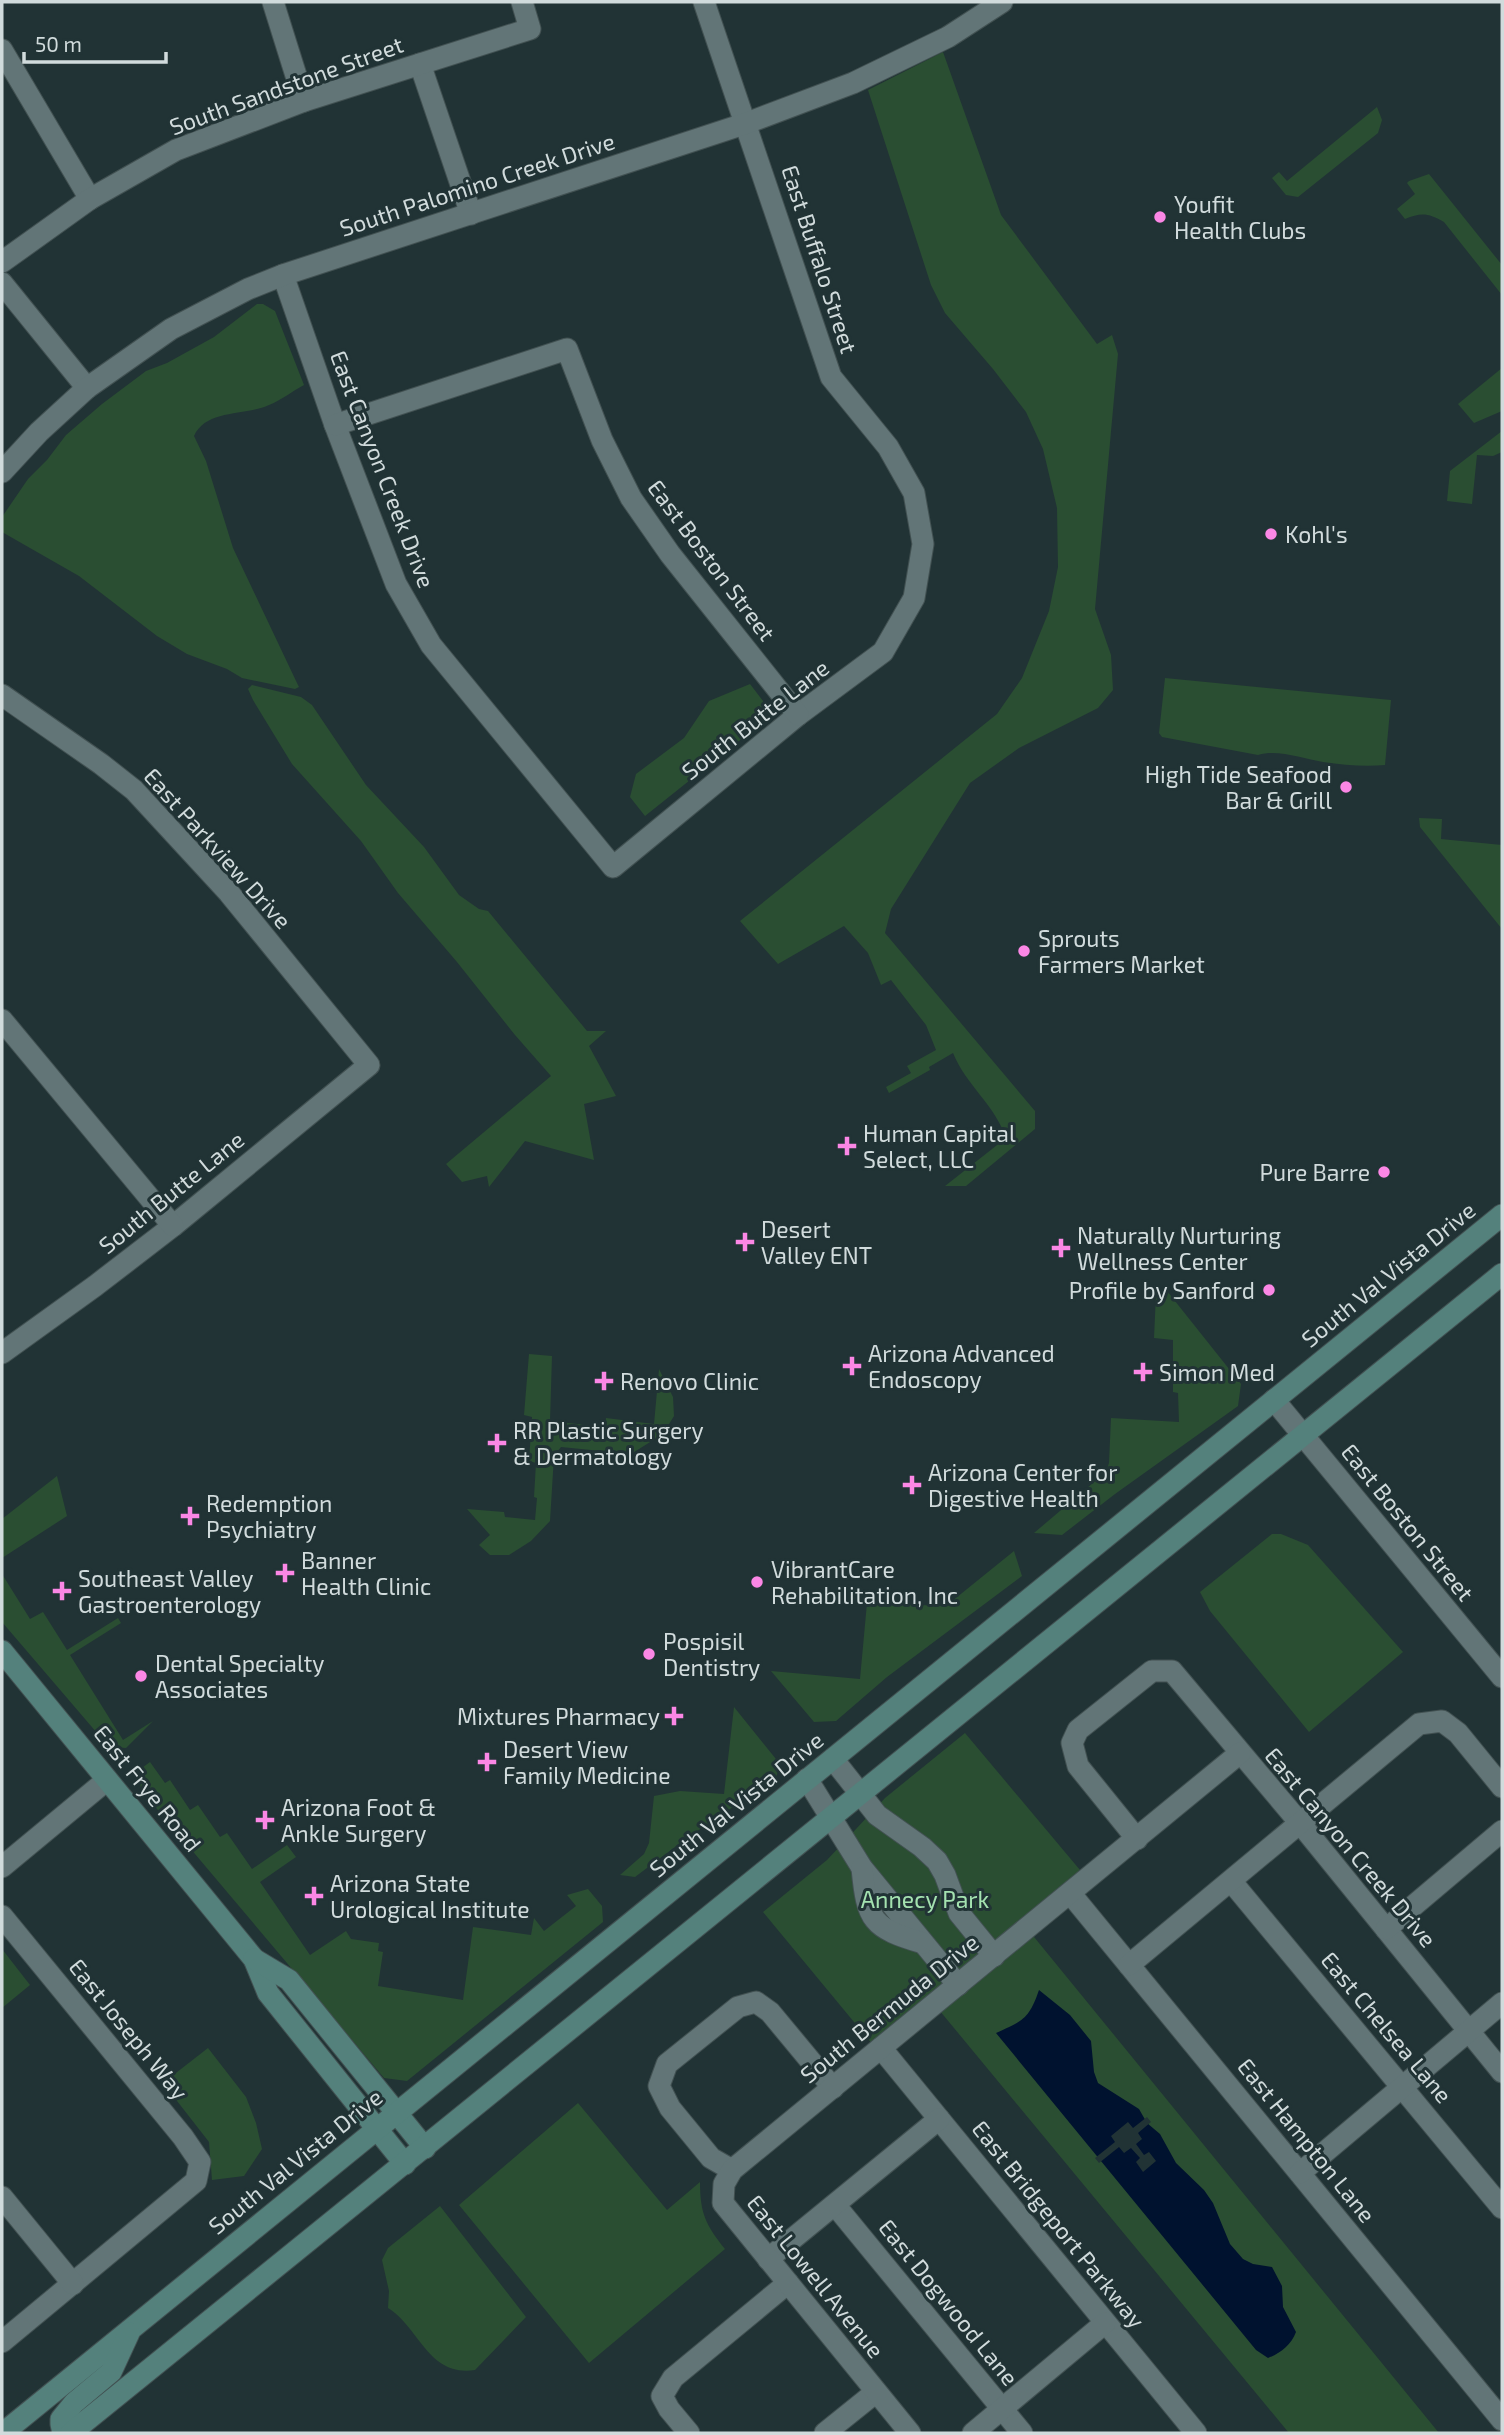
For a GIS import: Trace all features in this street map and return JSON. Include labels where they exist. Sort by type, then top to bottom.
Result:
[{"type":"main road","name":"South Val Vista Drive","points":[[2,2433],[1502,1215]]},
{"type":"main road","points":[[71,2433],[1502,1274]]},
{"type":"main road","name":"East Frye Road","points":[[2,1651],[254,1959],[268,1993],[405,2164]]},
{"type":"main road","name":"East Frye Road","points":[[254,1959],[289,1980],[425,2148]]},
{"type":"main road","points":[[63,2433],[61,2419],[74,2403],[110,2372],[133,2325]]},
{"type":"street","points":[[272,2],[304,101]]},
{"type":"street","name":"South Sandstone Street","points":[[2,262],[90,199],[176,150],[304,101],[530,29],[522,2]]},
{"type":"street","name":"East Buffalo Street","points":[[704,2],[831,377],[888,447],[914,493],[923,544],[914,598]]},
{"type":"street","name":"South Palomino Creek Drive","points":[[2,471],[87,388],[172,329],[247,289],[747,123],[853,83],[948,37],[1002,2]]},
{"type":"street","points":[[2,50],[90,199]]},
{"type":"street","points":[[419,64],[471,214]]},
{"type":"street","name":"East Canyon Creek Drive","points":[[283,275],[335,425],[396,584],[431,645],[613,867]]},
{"type":"street","points":[[2,283],[87,388]]},
{"type":"street","name":"East Boston Street","points":[[335,425],[567,349],[601,440],[631,498],[670,554],[798,715]]},
{"type":"street","name":"South Butte Lane","points":[[613,867],[798,715],[883,652],[914,598]]},
{"type":"street","name":"East Parkview Drive","points":[[2,695],[134,790],[229,893],[369,1065]]},
{"type":"street","points":[[2,1020],[173,1226]]},
{"type":"street","name":"South Butte Lane","points":[[2,1353],[173,1226],[369,1065]]},
{"type":"street","name":"East Boston Street","points":[[1274,1399],[1502,1677]]},
{"type":"street","name":"East Canyon Creek Drive","points":[[1137,1839],[1078,1766],[1072,1743],[1078,1730],[1152,1671],[1172,1671],[1300,1823],[1502,2072]]},
{"type":"street","points":[[1129,1965],[1419,1724],[1442,1721],[1458,1733],[1502,1787]]},
{"type":"street","name":"South Bermuda Drive","points":[[732,2170],[1240,1753]]},
{"type":"street","points":[[833,1759],[885,1823],[922,1847],[937,1861],[959,1913],[994,1956]]},
{"type":"street","points":[[807,1779],[862,1868],[958,1985]]},
{"type":"street","points":[[2,1867],[107,1780]]},
{"type":"street","points":[[1386,1929],[1502,1831]]},
{"type":"street","name":"East Chelsea Lane","points":[[1231,1881],[1502,2208]]},
{"type":"street","name":"East Hampton Lane","points":[[1070,1894],[1300,2173],[1498,2407]]},
{"type":"street","name":"East Joseph Way","points":[[2,1916],[183,2137],[200,2162],[196,2181],[73,2284]]},
{"type":"street","name":"East Lowell Avenue","points":[[833,2088],[770,2012],[756,2002],[738,2007],[667,2064],[659,2085],[670,2108],[711,2158],[732,2170],[724,2184],[723,2203],[910,2433]]},
{"type":"street","points":[[1300,2173],[1502,2003]]},
{"type":"street","name":"East Bridgeport Parkway","points":[[881,2049],[1196,2433]]},
{"type":"street","points":[[768,2259],[939,2119]]},
{"type":"street","points":[[2,2197],[73,2284],[2,2342]]},
{"type":"street","name":"East Dogwood Lane","points":[[835,2205],[1022,2433]]},
{"type":"street","points":[[689,2433],[662,2396],[673,2378],[788,2283]]},
{"type":"street","points":[[973,2433],[1105,2323]]},
{"type":"street","points":[[825,2433],[876,2392]]},
{"type":"green space","points":[[943,52],[1001,215],[1097,344],[1112,335],[1118,354],[1095,609],[1111,655],[1113,690],[1098,708],[1019,748],[970,783],[891,909],[885,933],[1035,1111],[1035,1129],[966,1186],[945,1186],[1006,1138],[1001,1126],[953,1053],[929,1067],[930,1070],[889,1093],[886,1087],[911,1073],[907,1066],[936,1050],[926,1025],[891,980],[881,985],[868,953],[844,926],[778,964],[740,921],[997,714],[1022,678],[1049,611],[1058,567],[1057,508],[1043,449],[1026,412],[945,313],[931,285],[868,90]]},
{"type":"green space","points":[[1377,107],[1382,120],[1378,133],[1298,197],[1286,195],[1272,178],[1279,172],[1287,181]]},
{"type":"green space","points":[[1429,174],[1502,265],[1502,295],[1444,222],[1425,214],[1405,219],[1397,209],[1415,194],[1407,183]]},
{"type":"green space","points":[[257,304],[263,304],[275,311],[304,385],[269,405],[207,421],[194,436],[206,461],[233,548],[299,687],[295,689],[242,678],[227,669],[187,654],[157,636],[79,576],[2,532],[2,517],[28,479],[66,435],[146,371],[167,363],[214,337]]},
{"type":"green space","points":[[1502,368],[1502,411],[1474,423],[1458,404]]},
{"type":"green space","points":[[1502,431],[1502,452],[1493,456],[1477,455],[1472,504],[1447,501],[1450,471]]},
{"type":"green space","points":[[1165,678],[1391,700],[1385,765],[1339,764],[1282,754],[1258,755],[1162,737],[1159,733]]},
{"type":"green space","points":[[750,684],[763,701],[764,721],[645,816],[630,797],[636,774],[684,738],[709,701]]},
{"type":"green space","points":[[252,685],[301,697],[312,705],[366,785],[424,847],[459,895],[479,909],[488,911],[587,1031],[606,1031],[589,1046],[616,1096],[584,1104],[594,1160],[525,1141],[489,1187],[487,1176],[462,1182],[446,1164],[551,1076],[398,893],[361,841],[292,764],[253,700],[248,689]]},
{"type":"green space","points":[[1419,818],[1442,819],[1441,839],[1502,845],[1502,929],[1420,827]]},
{"type":"green space","points":[[1167,1291],[1241,1384],[1238,1406],[1062,1535],[1034,1533],[1106,1472],[1109,1463],[1111,1418],[1179,1422],[1178,1393],[1173,1392],[1173,1340],[1154,1338],[1156,1294]]},
{"type":"green space","points":[[529,1354],[552,1356],[550,1421],[605,1427],[606,1418],[654,1424],[659,1369],[673,1397],[674,1416],[663,1434],[631,1454],[561,1447],[554,1456],[550,1521],[531,1541],[509,1555],[490,1555],[479,1545],[490,1535],[467,1509],[504,1512],[505,1517],[535,1520],[536,1463],[529,1461],[532,1417],[524,1415]]},
{"type":"green space","points":[[57,1476],[67,1516],[2,1558],[2,1519]]},
{"type":"green space","points":[[1272,1534],[1281,1534],[1308,1545],[1403,1652],[1309,1732],[1210,1611],[1200,1592]]},
{"type":"green space","points":[[1014,1551],[1022,1576],[887,1677],[836,1721],[814,1722],[771,1671],[860,1679],[867,1603],[946,1606]]},
{"type":"green space","points":[[2,1574],[30,1619],[43,1612],[67,1650],[118,1618],[121,1623],[70,1655],[123,1740],[153,1721],[126,1748],[109,1747],[2,1622]]},
{"type":"green space","points":[[734,1707],[780,1764],[776,1778],[635,1877],[620,1875],[644,1854],[649,1843],[654,1796],[680,1791],[724,1794]]},
{"type":"green space","name":"Annecy Park","points":[[965,1733],[1080,1870],[1021,1921],[1439,2433],[1289,2433],[930,1999],[873,2045],[763,1912],[827,1860],[885,1798]]},
{"type":"green space","points":[[150,1762],[165,1783],[170,1780],[190,1810],[198,1805],[220,1837],[227,1833],[252,1869],[287,1845],[296,1857],[260,1882],[310,1955],[346,1931],[351,1939],[379,1943],[378,1951],[383,1952],[378,1986],[463,2000],[473,1927],[531,1935],[534,1918],[544,1931],[576,1906],[567,1895],[588,1889],[602,1906],[603,1922],[407,2081],[384,2078],[141,1790],[139,1770]]},
{"type":"green space","points":[[2,1949],[30,1985],[2,2008]]},
{"type":"green space","points":[[208,2048],[246,2097],[256,2123],[262,2149],[244,2176],[212,2180],[209,2142],[163,2083]]},
{"type":"green space","points":[[578,2103],[667,2210],[700,2182],[705,2218],[725,2249],[589,2363],[459,2205]]},
{"type":"green space","points":[[440,2206],[526,2317],[475,2370],[459,2370],[435,2359],[388,2308],[389,2291],[382,2260],[388,2248]]},
{"type":"water","points":[[1039,1990],[1070,2015],[1091,2041],[1094,2072],[1098,2083],[1139,2109],[1147,2123],[1160,2134],[1176,2163],[1204,2190],[1213,2203],[1230,2244],[1243,2259],[1253,2264],[1272,2267],[1282,2286],[1283,2307],[1296,2332],[1281,2351],[1268,2358],[1256,2350],[996,2033],[1024,2018]]},
{"type":"pier","points":[[1147,2117],[1151,2122],[1138,2133],[1142,2139],[1136,2144],[1144,2155],[1149,2152],[1156,2161],[1143,2172],[1136,2162],[1140,2158],[1131,2148],[1124,2153],[1119,2147],[1099,2163],[1095,2158],[1115,2142],[1111,2136],[1128,2122],[1133,2128]]},
{"type":"place","name":"Youfit Health Clubs","points":[[1160,217]]},
{"type":"place","name":"Kohl's","points":[[1271,534]]},
{"type":"place","name":"High Tide Seafood Bar & Grill","points":[[1346,787]]},
{"type":"place","name":"Sprouts Farmers Market","points":[[1024,951]]},
{"type":"place","name":"Human Capital Select, LLC","points":[[847,1146]]},
{"type":"place","name":"Pure Barre","points":[[1384,1172]]},
{"type":"place","name":"Desert Valley ENT","points":[[745,1242]]},
{"type":"place","name":"Naturally Nurturing Wellness Center","points":[[1061,1248]]},
{"type":"place","name":"Profile by Sanford","points":[[1269,1290]]},
{"type":"place","name":"Arizona Advanced Endoscopy","points":[[852,1366]]},
{"type":"place","name":"Simon Med","points":[[1143,1372]]},
{"type":"place","name":"Renovo Clinic","points":[[604,1381]]},
{"type":"place","name":"RR Plastic Surgery & Dermatology","points":[[497,1443]]},
{"type":"place","name":"Arizona Center for Digestive Health","points":[[912,1485]]},
{"type":"place","name":"Redemption Psychiatry","points":[[190,1516]]},
{"type":"place","name":"Banner Health Clinic","points":[[285,1573]]},
{"type":"place","name":"VibrantCare Rehabilitation, Inc","points":[[757,1582]]},
{"type":"place","name":"Southeast Valley Gastroenterology","points":[[62,1591]]},
{"type":"place","name":"Pospisil Dentistry","points":[[649,1654]]},
{"type":"place","name":"Dental Specialty Associates","points":[[141,1676]]},
{"type":"place","name":"Mixtures Pharmacy","points":[[674,1716]]},
{"type":"place","name":"Desert View Family Medicine","points":[[487,1762]]},
{"type":"place","name":"Arizona Foot & Ankle Surgery","points":[[265,1820]]},
{"type":"place","name":"Arizona State Urological Institute","points":[[314,1896]]}]
